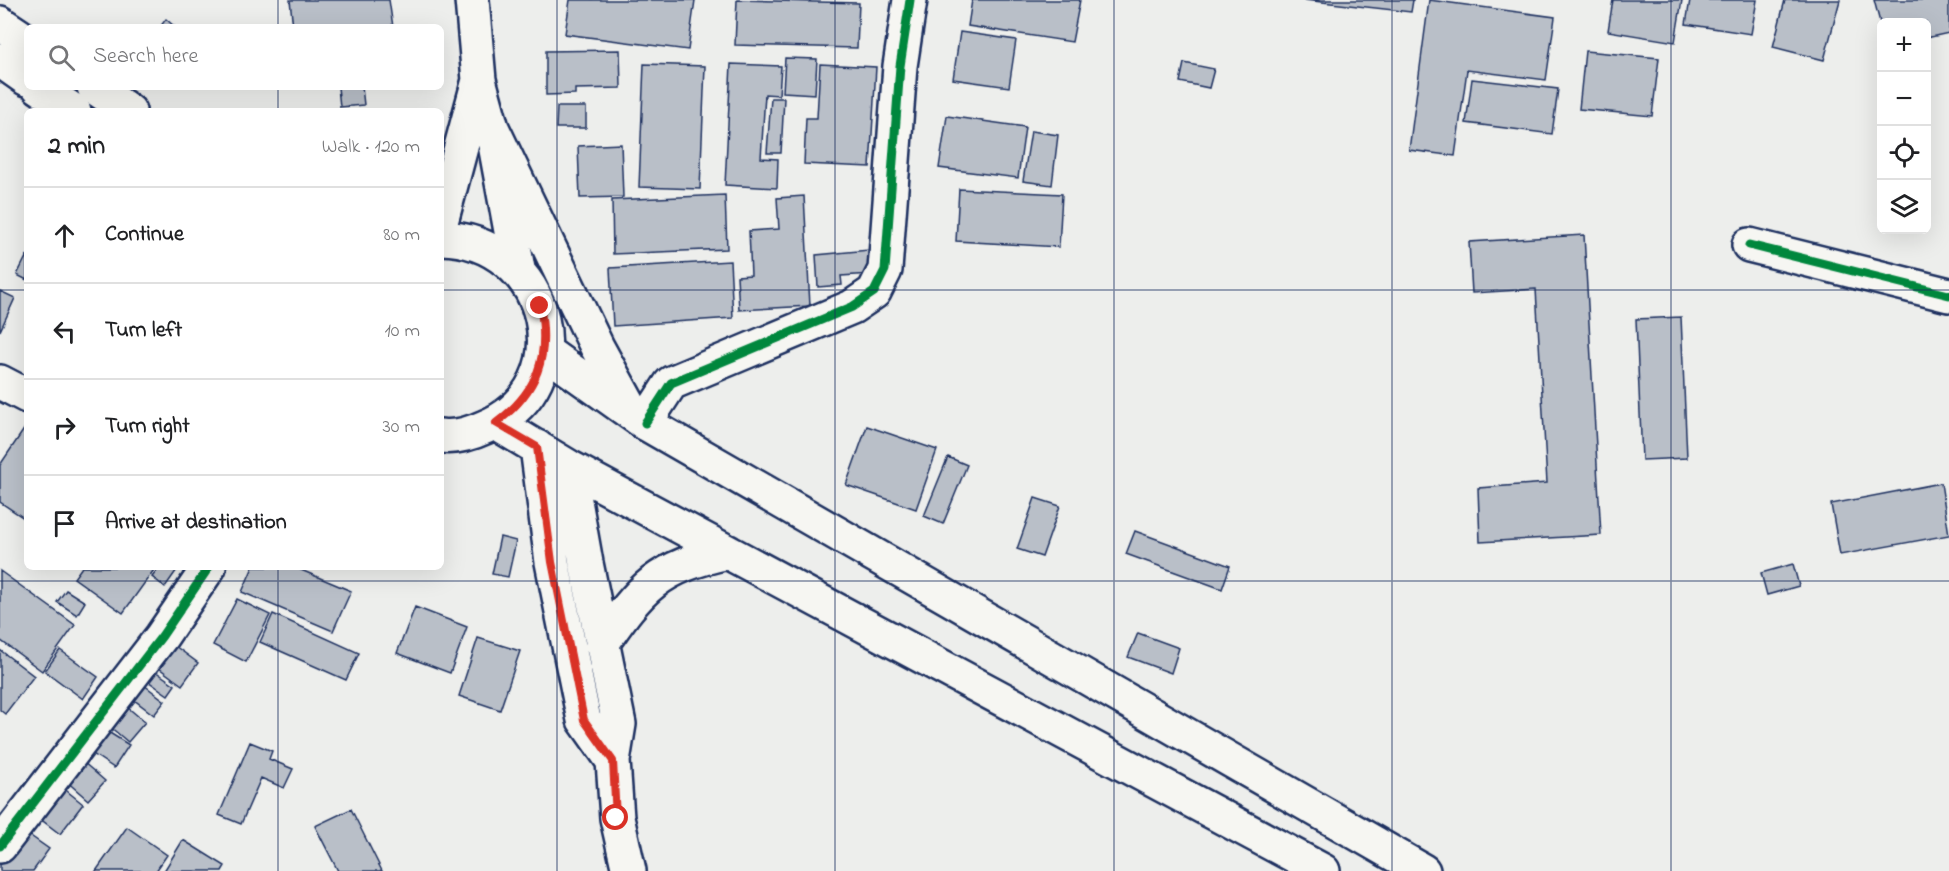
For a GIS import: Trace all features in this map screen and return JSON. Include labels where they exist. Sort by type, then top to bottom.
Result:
[{"type":"main road","points":[[472,0],[471,16],[479,80],[480,121],[518,269]]},
{"type":"main road","points":[[640,419],[671,383],[852,307],[874,292],[885,270],[900,66],[910,0]]},
{"type":"main road","points":[[0,23],[24,39]]},
{"type":"main road","points":[[0,60],[24,77]]},
{"type":"main road","points":[[43,90],[70,108]]},
{"type":"main road","points":[[98,90],[125,108]]},
{"type":"main road","points":[[480,121],[592,338],[640,419]]},
{"type":"main road","points":[[444,134],[480,121]]},
{"type":"main road","points":[[444,214],[480,121]]},
{"type":"main road","points":[[444,238],[459,238],[480,244],[501,254],[518,269],[531,286],[540,306],[544,329],[544,351],[538,372],[528,392],[513,409],[496,423],[472,433],[444,436]]},
{"type":"main road","points":[[1749,245],[1949,295]]},
{"type":"main road","points":[[544,351],[640,419],[1423,871]]},
{"type":"main road","points":[[0,382],[24,394]]},
{"type":"main road","points":[[496,423],[569,467],[1323,871]]},
{"type":"main road","points":[[537,447],[552,562],[584,720],[613,761]]},
{"type":"main road","points":[[569,467],[618,724],[613,761],[616,818],[629,871]]},
{"type":"main road","points":[[602,644],[643,590],[668,572],[693,559],[728,552]]},
{"type":"main road","points":[[6,826],[162,636],[207,570]]},
{"type":"building","points":[[290,0],[389,0],[393,24],[293,24]]},
{"type":"building","points":[[570,0],[695,0],[688,50],[565,34]]},
{"type":"building","points":[[737,0],[859,3],[857,48],[735,45]]},
{"type":"building","points":[[972,0],[1080,0],[1072,42],[968,26]]},
{"type":"building","points":[[1304,0],[1413,0],[1411,12]]},
{"type":"building","points":[[1429,0],[1555,17],[1546,80],[1467,70],[1455,156],[1409,150]]},
{"type":"building","points":[[1613,0],[1682,0],[1675,42],[1608,31]]},
{"type":"building","points":[[1690,0],[1757,0],[1751,34],[1686,24]]},
{"type":"building","points":[[1785,0],[1840,0],[1824,60],[1773,47]]},
{"type":"building","points":[[1874,0],[1949,0],[1949,33],[1931,37],[1931,18],[1879,18]]},
{"type":"building","points":[[166,19],[172,24],[162,24]]},
{"type":"building","points":[[960,32],[1016,40],[1009,87],[953,79]]},
{"type":"building","points":[[620,50],[621,88],[575,89],[575,94],[546,95],[546,51]]},
{"type":"building","points":[[1585,51],[1659,58],[1652,116],[1579,109]]},
{"type":"building","points":[[785,58],[817,59],[815,94],[783,92]]},
{"type":"building","points":[[1184,63],[1214,69],[1209,88],[1180,82]]},
{"type":"building","points":[[644,64],[705,66],[700,189],[639,187]]},
{"type":"building","points":[[731,64],[781,66],[779,95],[765,94],[761,158],[778,159],[777,188],[725,185]]},
{"type":"building","points":[[820,64],[876,67],[870,167],[804,164],[806,118],[817,118]]},
{"type":"building","points":[[1472,79],[1558,89],[1552,134],[1466,123]]},
{"type":"building","points":[[338,90],[362,90],[364,105],[340,107]]},
{"type":"building","points":[[771,98],[784,98],[781,153],[767,153]]},
{"type":"building","points":[[557,107],[586,107],[586,128],[556,128]]},
{"type":"building","points":[[947,116],[1025,127],[1018,178],[939,168]]},
{"type":"building","points":[[1031,131],[1058,135],[1052,185],[1023,181]]},
{"type":"building","points":[[621,144],[623,197],[580,198],[578,146]]},
{"type":"building","points":[[959,189],[1062,194],[1059,247],[956,241]]},
{"type":"building","points":[[725,195],[727,249],[613,254],[612,200]]},
{"type":"building","points":[[804,196],[810,306],[739,310],[737,276],[751,275],[749,231],[779,229],[777,198]]},
{"type":"building","points":[[1584,235],[1601,535],[1480,542],[1478,488],[1547,483],[1536,289],[1472,293],[1469,242]]},
{"type":"building","points":[[869,250],[871,274],[841,276],[842,285],[818,287],[816,255]]},
{"type":"building","points":[[24,261],[24,278],[17,275]]},
{"type":"building","points":[[730,261],[733,318],[613,326],[610,268]]},
{"type":"building","points":[[0,291],[15,298],[0,331]]},
{"type":"building","points":[[1681,317],[1687,458],[1642,460],[1636,319]]},
{"type":"building","points":[[867,426],[937,450],[916,509],[846,485]]},
{"type":"building","points":[[24,429],[24,518],[0,502],[0,465]]},
{"type":"building","points":[[948,457],[967,465],[943,524],[924,516]]},
{"type":"building","points":[[1941,483],[1949,535],[1840,555],[1831,504]]},
{"type":"building","points":[[1035,498],[1060,506],[1042,557],[1017,549]]},
{"type":"building","points":[[1135,531],[1230,566],[1222,589],[1126,554]]},
{"type":"building","points":[[500,537],[516,541],[508,577],[492,574]]},
{"type":"building","points":[[1793,564],[1799,586],[1767,595],[1761,573]]},
{"type":"building","points":[[80,570],[154,570],[123,613],[74,578]]},
{"type":"building","points":[[158,570],[177,570],[165,587],[152,577]]},
{"type":"building","points":[[252,570],[301,570],[351,591],[333,631],[242,592]]},
{"type":"building","points":[[0,571],[75,625],[42,671],[0,640]]},
{"type":"building","points":[[66,590],[85,602],[77,615],[57,602]]},
{"type":"building","points":[[237,599],[270,615],[246,662],[213,645]]},
{"type":"building","points":[[415,607],[467,627],[450,673],[397,653]]},
{"type":"building","points":[[273,614],[359,653],[346,680],[260,642]]},
{"type":"building","points":[[1138,633],[1179,648],[1171,673],[1128,657]]},
{"type":"building","points":[[478,638],[520,651],[500,710],[459,696]]},
{"type":"building","points":[[175,646],[198,663],[182,685],[159,668]]},
{"type":"building","points":[[0,650],[34,676],[5,714],[0,710]]},
{"type":"building","points":[[60,650],[98,677],[83,699],[45,671]]},
{"type":"building","points":[[155,671],[175,685],[168,695],[148,681]]},
{"type":"building","points":[[144,685],[165,701],[154,715],[133,699]]},
{"type":"building","points":[[126,706],[145,722],[128,742],[109,726]]},
{"type":"building","points":[[105,730],[129,745],[114,768],[90,752]]},
{"type":"building","points":[[250,742],[272,751],[269,759],[293,769],[284,788],[261,778],[241,824],[219,815]]},
{"type":"building","points":[[82,761],[105,781],[88,800],[65,780]]},
{"type":"building","points":[[62,787],[83,804],[60,834],[39,818]]},
{"type":"building","points":[[351,809],[382,871],[338,871],[315,826]]},
{"type":"building","points":[[127,827],[167,855],[156,871],[96,871]]},
{"type":"building","points":[[25,832],[49,849],[33,871],[0,871],[0,865]]},
{"type":"building","points":[[183,840],[225,866],[222,871],[164,871]]},
{"type":"cycle path","points":[[645,423],[671,383],[852,307],[874,292],[885,270],[900,66],[910,0]]},
{"type":"cycle path","points":[[1749,245],[1949,295]]},
{"type":"cycle path","points":[[0,846],[162,636],[207,570]]},
{"type":"route","points":[[540,306],[544,329],[544,351],[538,372],[528,392],[496,423],[537,447],[552,562],[584,720],[613,761],[616,818]]}]
